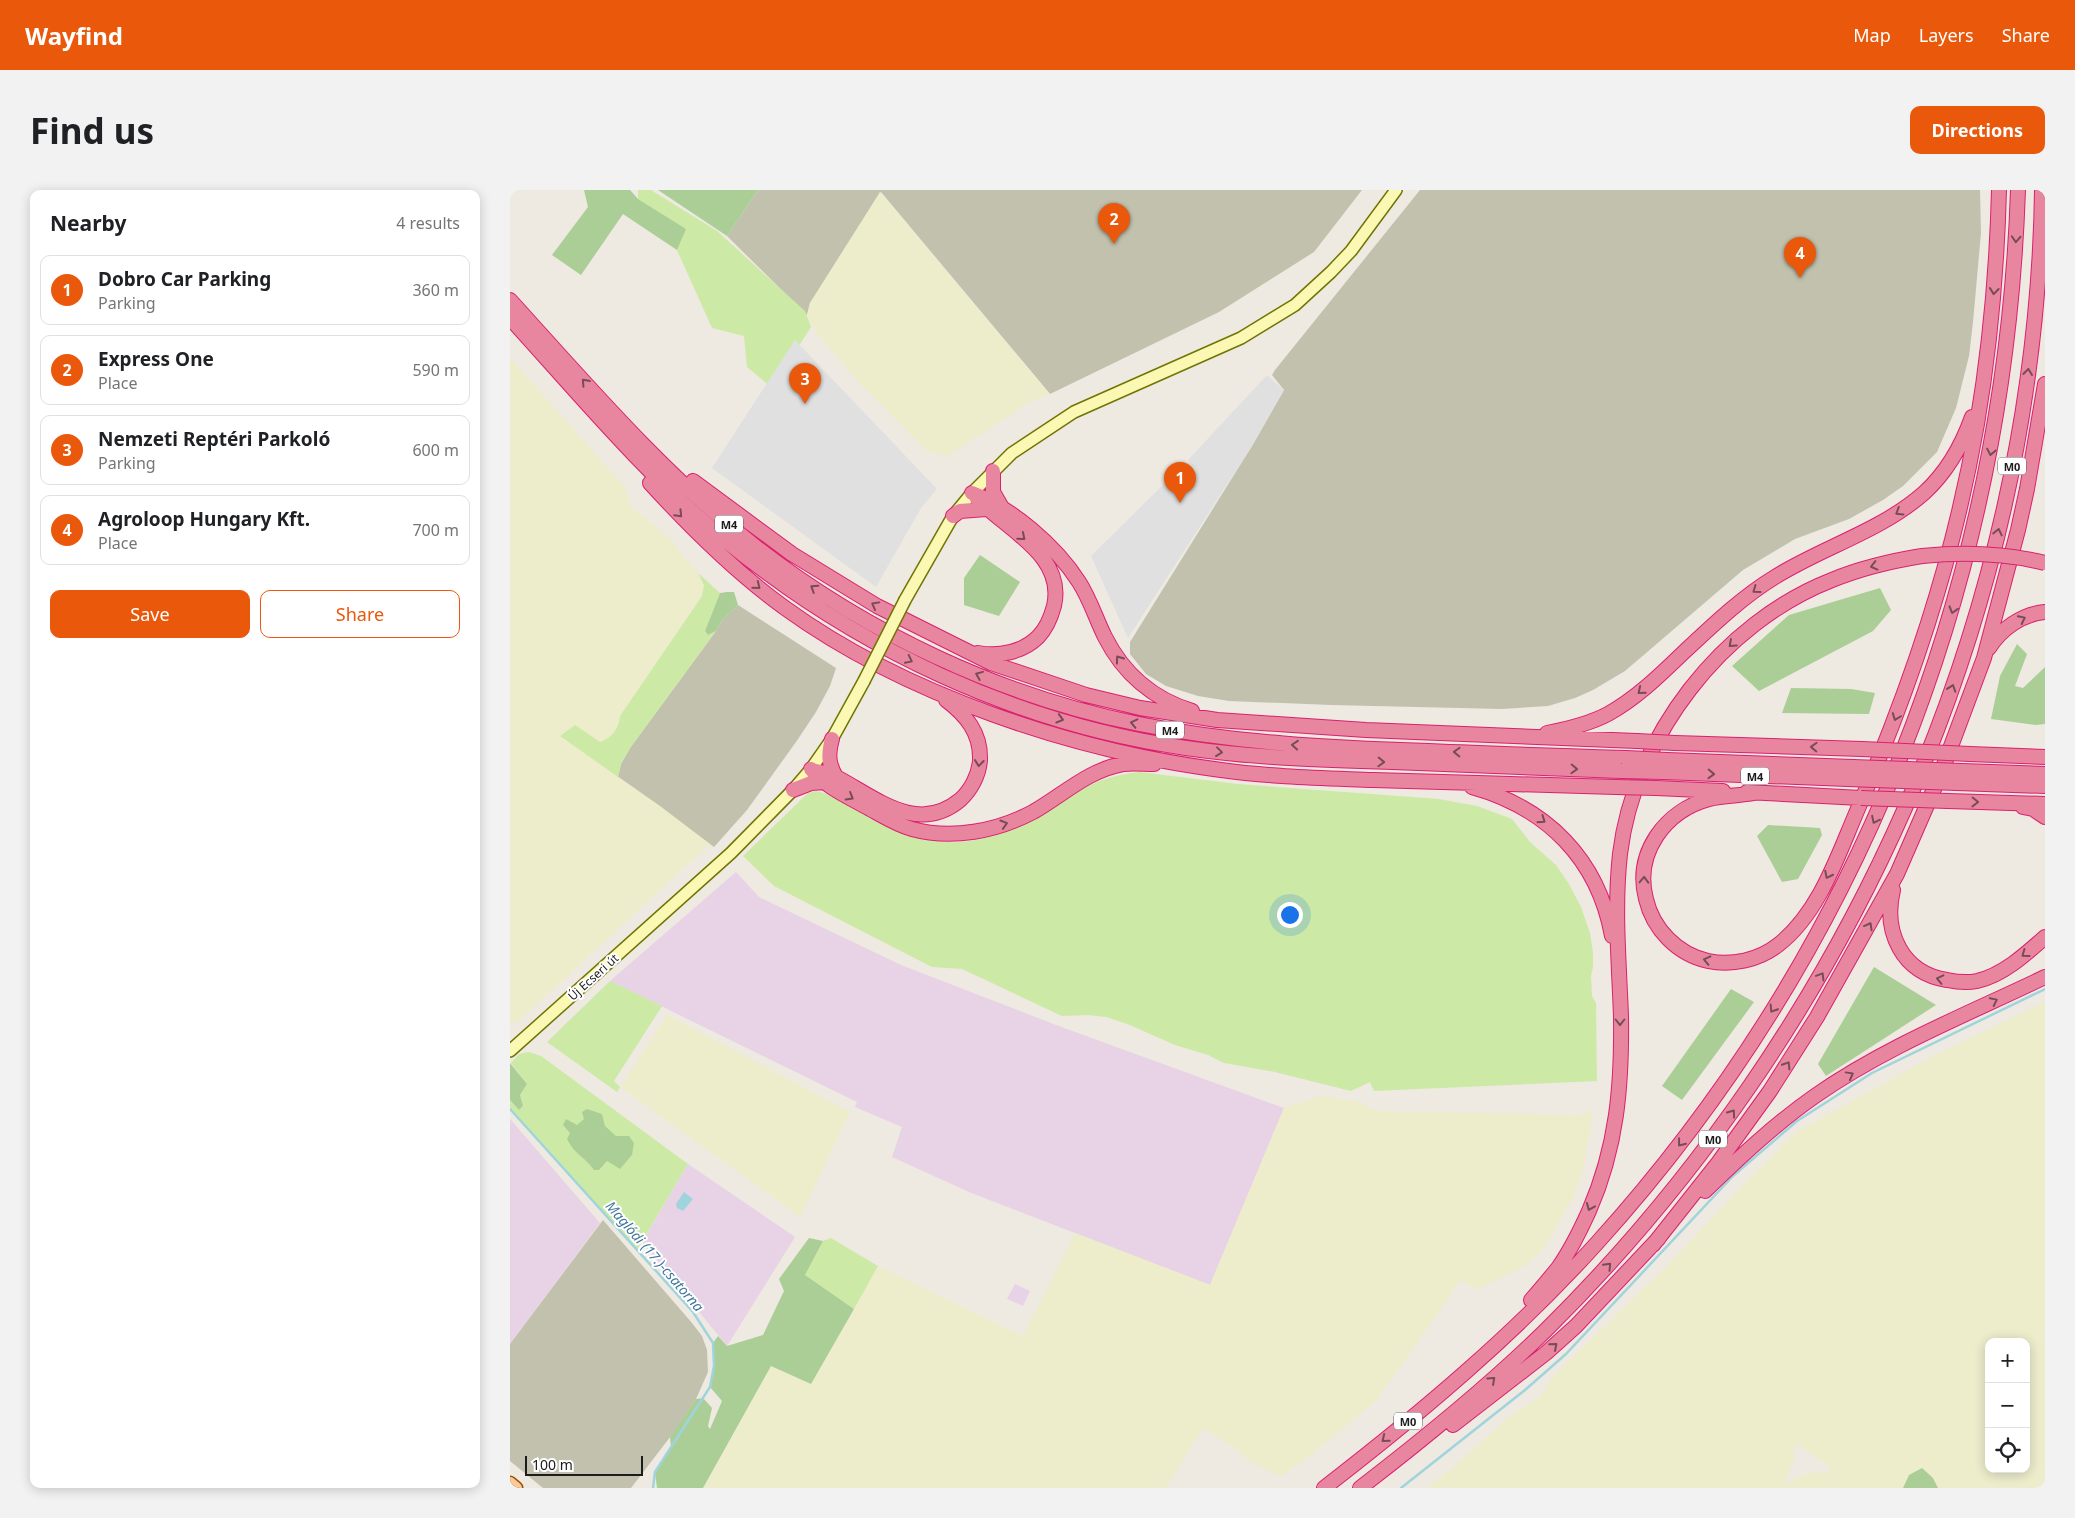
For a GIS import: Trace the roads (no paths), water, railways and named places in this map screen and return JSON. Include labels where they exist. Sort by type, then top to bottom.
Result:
[{"type":"highway","points":[[1754,793],[1714,798],[1686,808],[1661,828],[1646,859],[1643,889],[1653,919],[1672,943],[1685,952],[1703,960],[1738,962],[1760,956],[1779,944],[1806,914],[1836,860],[1894,724],[1924,639],[1962,499],[1984,378],[1995,284],[1999,190]]},
{"type":"highway","name":"M0","points":[[1324,1488],[1490,1352],[1598,1242],[1681,1143],[1713,1100],[1785,991],[1837,897],[1880,809],[1927,688],[1954,608],[1982,493],[2001,392],[2010,322],[2018,190]]},
{"type":"highway","name":"M0","points":[[1360,1488],[1477,1394],[1545,1331],[1608,1266],[1668,1197],[1718,1132],[1778,1046],[1829,962],[1878,869],[1936,734],[1956,677],[1991,562],[2008,488],[2025,393],[2036,296],[2042,190]]},
{"type":"highway","name":"M4","points":[[510,300],[611,420]]},
{"type":"highway","name":"M4","points":[[510,318],[611,420],[720,516],[761,550],[809,585],[855,614],[912,645],[968,671],[1024,692],[1087,712],[1137,724],[1242,740],[1623,764],[1959,777],[2045,786]]},
{"type":"highway","points":[[1493,736],[1545,733],[1584,724],[1606,714],[1651,683],[1712,626],[1756,590],[1800,563],[1880,523],[1908,506],[1936,481],[1951,461],[1968,427],[1984,378]]},
{"type":"highway","points":[[1653,1244],[1718,1163],[1770,1091],[1836,984],[1897,874],[1941,773],[1984,658],[2020,522],[2045,384]]},
{"type":"highway","points":[[2045,755],[2018,756],[1338,729],[1217,720],[1140,708],[1086,695],[1022,674],[966,651],[877,606],[792,554],[681,472],[638,430],[611,420],[614,442],[667,502],[701,538],[756,586],[785,608],[845,646],[894,673],[935,691],[1045,732],[1106,748],[1181,764],[1284,776],[1449,783],[1656,788],[2045,804]]},
{"type":"highway","points":[[993,471],[993,492],[1001,507]]},
{"type":"highway","points":[[966,651],[995,655],[1018,650],[1029,645],[1038,637],[1048,622],[1055,601],[1052,577],[1042,558],[1026,541],[986,509],[972,493]]},
{"type":"highway","points":[[972,493],[1001,507],[1042,539],[1065,563],[1089,600],[1110,647],[1134,677],[1146,688],[1171,703],[1217,720]]},
{"type":"highway","points":[[953,516],[960,511],[986,509]]},
{"type":"highway","points":[[1490,1352],[1510,1324],[1558,1267],[1581,1229],[1601,1183],[1614,1136],[1618,1104],[1620,1016],[1618,898],[1620,853],[1627,818],[1646,763],[1680,702],[1710,664],[1732,643],[1760,621],[1800,596],[1831,580],[1869,567],[1922,556],[1980,554],[2017,558],[2045,564]]},
{"type":"highway","points":[[1984,658],[2001,633],[2012,624],[2021,618],[2045,612]]},
{"type":"highway","points":[[793,790],[811,783],[830,780],[907,813],[932,814],[952,806],[962,797],[975,780],[980,755],[978,739],[967,718],[935,691]]},
{"type":"highway","points":[[830,780],[829,758],[832,739]]},
{"type":"highway","points":[[811,769],[884,817],[911,829],[938,833],[975,832],[1009,823],[1034,811],[1091,774],[1124,764],[1181,764]]},
{"type":"highway","name":"M4","points":[[1959,777],[2045,774]]},
{"type":"highway","points":[[1449,783],[1466,785],[1500,796],[1525,808],[1547,824],[1575,851],[1589,872],[1607,914],[1618,973]]},
{"type":"highway","points":[[2002,802],[2033,809],[2045,817]]},
{"type":"highway","points":[[1897,874],[1889,920],[1895,940],[1905,956],[1927,975],[1961,983],[1977,981],[2003,969],[2045,937]]},
{"type":"highway","points":[[1388,1467],[1417,1452],[1546,1353],[1576,1326],[1653,1244],[1754,1145],[1815,1096],[1904,1045],[2045,977]]},
{"type":"main road","name":"Új Ecseri út","points":[[510,1051],[730,853],[793,790],[811,769],[832,739],[905,600],[953,516],[972,493],[1012,452],[1074,412],[1240,338],[1294,305],[1351,251],[1396,190]]},
{"type":"main road","points":[[510,1483],[516,1488]]},
{"type":"water","points":[[684,1192],[693,1199],[683,1211],[677,1208],[676,1204]]},
{"type":"waterway","points":[[1401,1488],[1525,1390],[1566,1354],[1733,1176],[1797,1121],[1872,1073],[2045,989]]},
{"type":"waterway","name":"Maglódi (17.)-csatorna","points":[[510,1109],[693,1312],[713,1343],[714,1366],[710,1387],[655,1472],[653,1488]]},
{"type":"place","name":"Express One","points":[[1114,244]]},
{"type":"place","name":"Agroloop Hungary Kft.","points":[[1800,278]]},
{"type":"place","name":"Nemzeti Reptéri Parkoló","points":[[805,404]]},
{"type":"place","name":"Dobro Car Parking","points":[[1180,503]]}]
